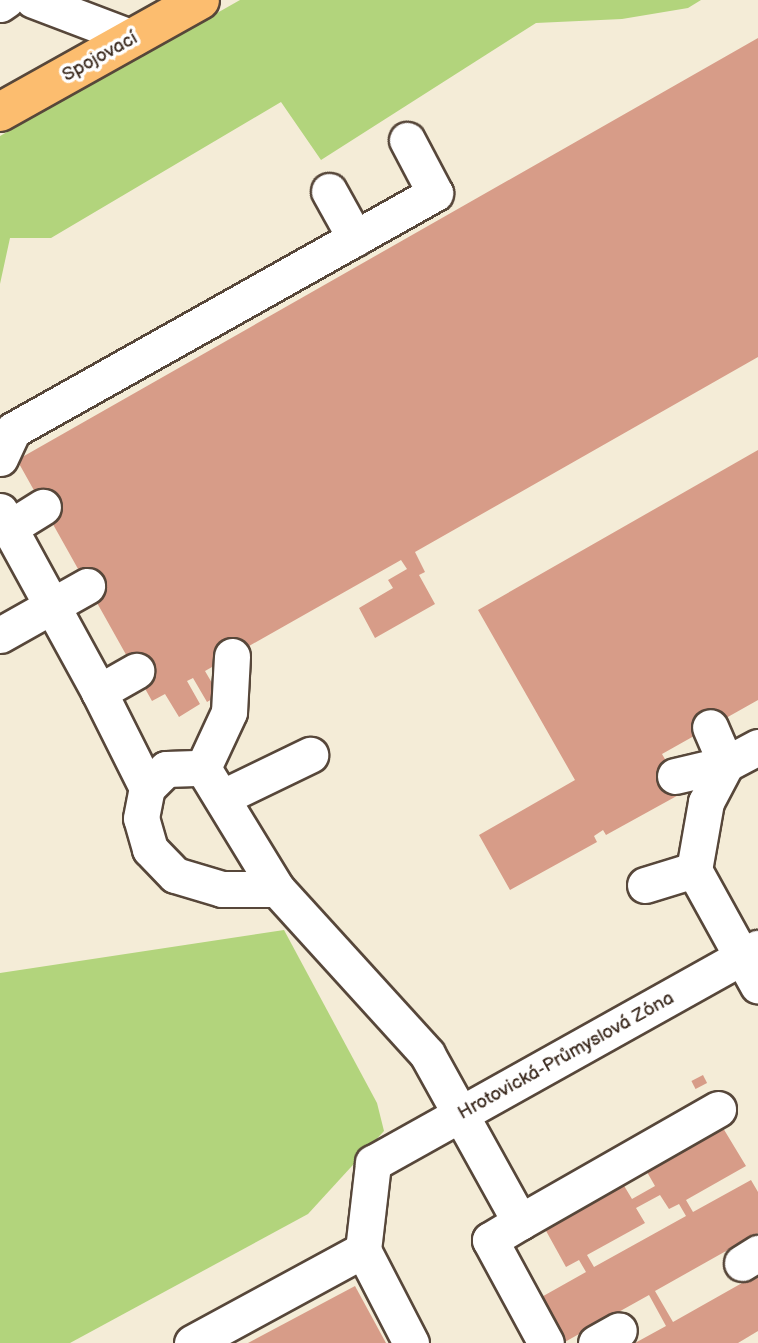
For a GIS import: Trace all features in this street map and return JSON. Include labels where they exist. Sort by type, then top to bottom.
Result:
[{"type":"main road","name":"Spojovací","points":[[0,112],[200,0]]},
{"type":"street","points":[[0,4],[6,0]]},
{"type":"street","points":[[33,0],[133,38]]},
{"type":"street","points":[[0,458],[13,430],[436,193],[407,141]]},
{"type":"street","points":[[329,191],[355,238]]},
{"type":"street","points":[[43,507],[4,520],[99,692],[147,788]]},
{"type":"street","points":[[0,635],[88,586]]},
{"type":"street","points":[[203,768],[229,712],[232,656]]},
{"type":"street","points":[[99,692],[136,671]]},
{"type":"street","points":[[710,727],[726,764]]},
{"type":"street","points":[[675,776],[726,764],[758,747]]},
{"type":"street","points":[[223,797],[310,755]]},
{"type":"street","points":[[726,764],[706,802],[694,870],[753,963]]},
{"type":"street","points":[[203,768],[166,769],[147,788],[141,818],[150,849],[175,875],[222,889],[277,889]]},
{"type":"street","points":[[203,768],[277,889],[427,1054],[520,1222]]},
{"type":"street","points":[[645,884],[694,870]]},
{"type":"street","name":"Hrotovická-Průmyslová Zóna","points":[[363,1250],[373,1163],[753,963]]},
{"type":"street","points":[[546,1343],[490,1240],[718,1109]]},
{"type":"street","points":[[192,1343],[363,1250],[411,1343]]},
{"type":"green space","points":[[240,0],[701,0],[688,8],[622,19],[536,23],[321,160],[281,102],[51,238],[10,238],[0,284],[0,136]]},
{"type":"green space","points":[[284,930],[377,1103],[384,1131],[308,1214],[70,1343],[0,1343],[0,973]]},
{"type":"building","points":[[758,38],[758,357],[415,552],[425,572],[419,575],[435,604],[375,638],[359,608],[393,588],[388,580],[407,569],[401,560],[205,671],[219,695],[207,702],[193,678],[187,681],[200,704],[179,717],[165,694],[152,701],[17,460]]},
{"type":"building","points":[[758,450],[758,700],[662,754],[684,792],[606,835],[603,830],[594,836],[597,842],[510,890],[479,835],[575,780],[478,610]]},
{"type":"building","points":[[703,1075],[707,1083],[696,1089],[691,1081]]},
{"type":"building","points":[[723,1128],[746,1166],[686,1200],[693,1212],[751,1180],[758,1192],[758,1233],[655,1291],[673,1322],[758,1274],[758,1331],[738,1343],[635,1343],[666,1326],[649,1295],[563,1343],[538,1299],[586,1272],[579,1260],[566,1267],[545,1229],[623,1184],[632,1199],[655,1186],[647,1172]],"holes":[[[660,1195],[669,1209],[679,1204],[686,1216],[594,1267],[587,1255],[645,1223],[636,1208]]]},
{"type":"building","points":[[355,1286],[386,1343],[248,1343]]}]
